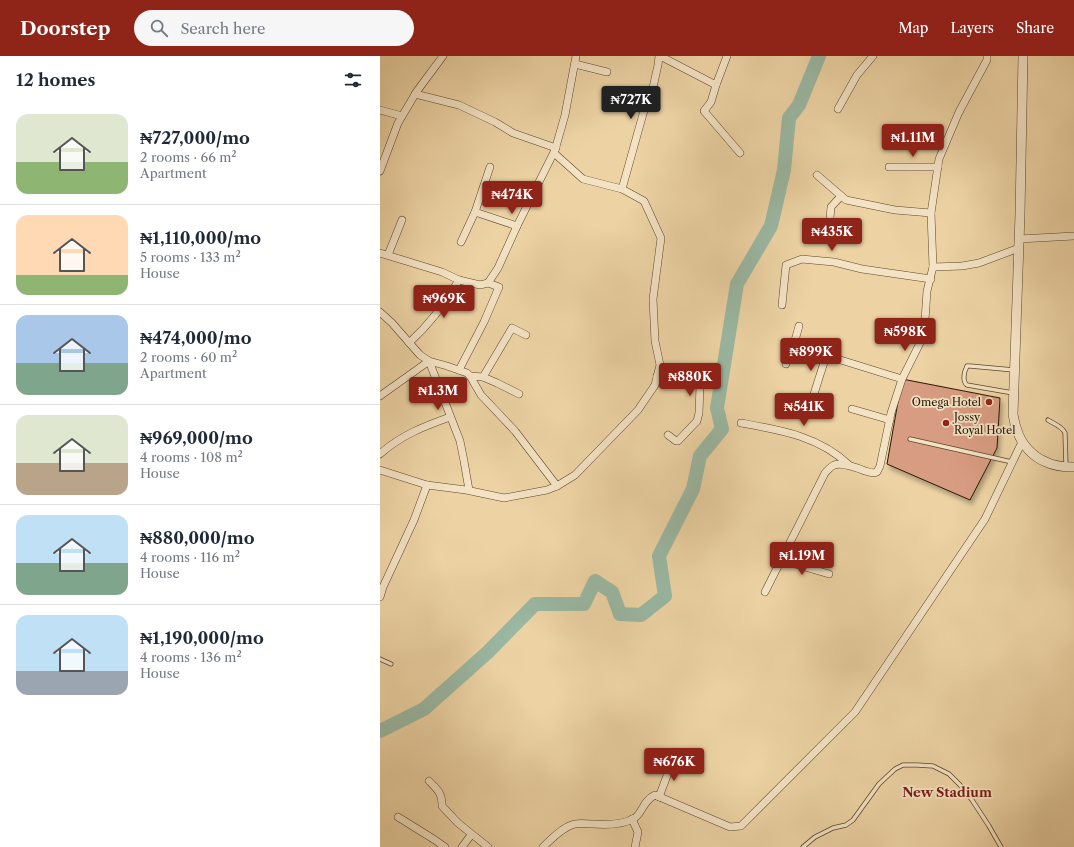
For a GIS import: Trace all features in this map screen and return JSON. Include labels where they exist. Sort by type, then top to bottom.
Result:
[{"type":"street","points":[[380,171],[402,116],[415,94],[443,56]]},
{"type":"street","points":[[488,283],[498,268],[555,150],[565,115],[576,56]]},
{"type":"street","points":[[622,189],[643,114],[652,92],[660,56],[716,85]]},
{"type":"street","points":[[727,56],[711,102],[704,111],[740,153]]},
{"type":"street","points":[[838,109],[857,76],[873,56]]},
{"type":"street","points":[[765,592],[825,473],[830,467],[835,464],[840,464],[872,474],[877,472],[880,466],[891,413],[902,379],[924,335],[927,291],[934,268],[931,213],[939,159],[959,112],[987,56]]},
{"type":"street","points":[[1023,56],[1019,243],[1013,414],[1017,431],[1022,442],[1034,455],[1046,462],[1070,467]]},
{"type":"street","points":[[575,64],[607,72]]},
{"type":"street","points":[[380,470],[427,485],[469,490],[504,498],[547,490],[575,475],[638,410],[655,385],[660,366],[655,341],[653,299],[661,238],[644,201],[622,189],[583,179],[555,150],[513,133],[495,122],[458,105],[415,94]]},
{"type":"street","points":[[380,110],[402,116]]},
{"type":"street","points":[[461,242],[475,212],[490,167]]},
{"type":"street","points":[[889,167],[938,167]]},
{"type":"street","points":[[817,175],[846,200],[894,210],[931,213]]},
{"type":"street","points":[[830,218],[832,208],[841,196]]},
{"type":"street","points":[[475,212],[517,226]]},
{"type":"street","points":[[388,255],[402,220]]},
{"type":"street","points":[[934,268],[979,263],[1019,243],[1074,236]]},
{"type":"street","points":[[380,253],[442,272],[459,280],[480,285],[488,283],[499,287],[484,322],[459,370]]},
{"type":"street","points":[[782,305],[786,265],[802,259],[834,262],[862,269],[931,279]]},
{"type":"street","points":[[409,343],[423,330],[442,306],[459,280]]},
{"type":"street","points":[[380,312],[420,355],[429,361],[467,373],[481,395],[515,431],[557,486]]},
{"type":"street","points":[[786,364],[799,326]]},
{"type":"street","points":[[482,377],[512,328],[526,335]]},
{"type":"street","points":[[794,344],[811,354],[826,356],[902,379]]},
{"type":"street","points":[[814,394],[826,356]]},
{"type":"street","points":[[380,396],[429,361]]},
{"type":"street","points":[[429,361],[460,441],[469,490]]},
{"type":"street","points":[[470,376],[482,377],[518,394]]},
{"type":"street","points":[[657,376],[700,386],[699,413],[697,421],[678,441],[668,435]]},
{"type":"street","points":[[852,409],[890,420]]},
{"type":"street","points":[[380,454],[390,444],[405,435],[450,417]]},
{"type":"street","points":[[741,423],[785,431],[803,437],[829,450],[851,467]]},
{"type":"street","points":[[543,847],[553,837],[573,824],[619,823],[632,819],[637,816],[650,798],[655,795],[730,827],[741,826],[855,712],[985,519],[1022,442]]},
{"type":"street","points":[[380,597],[383,580],[414,520],[427,485]]},
{"type":"street","points":[[781,560],[829,574]]},
{"type":"street","points":[[659,797],[668,773],[679,760]]},
{"type":"street","points":[[429,781],[438,789],[442,797],[442,806],[458,823],[488,847]]},
{"type":"street","points":[[398,818],[445,847]]},
{"type":"street","points":[[632,819],[638,832],[635,847]]},
{"type":"street","points":[[462,847],[471,834]]},
{"type":"lane","points":[[1014,393],[967,385],[964,380],[967,366],[1015,370]]},
{"type":"lane","points":[[1048,420],[1063,429],[1065,433],[1070,467]]},
{"type":"lane","points":[[910,439],[1012,462]]},
{"type":"lane","points":[[380,659],[391,664]]},
{"type":"lane","points":[[803,847],[815,837],[833,828],[846,825],[853,820],[879,784],[896,769],[903,765],[933,766],[949,774],[972,800],[1001,847]]},
{"type":"building","name":"Jossy Royal Hotel","points":[[902,379],[1000,398],[997,448],[970,500],[887,464]]},
{"type":"waterway","points":[[380,731],[424,709],[488,652],[535,604],[584,604],[595,581],[612,592],[620,614],[641,615],[665,596],[659,556],[693,489],[700,456],[722,429],[717,408],[737,284],[771,226],[784,170],[789,118],[799,105],[819,56]]},
{"type":"place","name":"Omega Hotel","points":[[989,402]]},
{"type":"place","name":"Jossy Royal Hotel","points":[[946,423]]},
{"type":"district","name":"New Stadium","points":[[947,792]]}]
